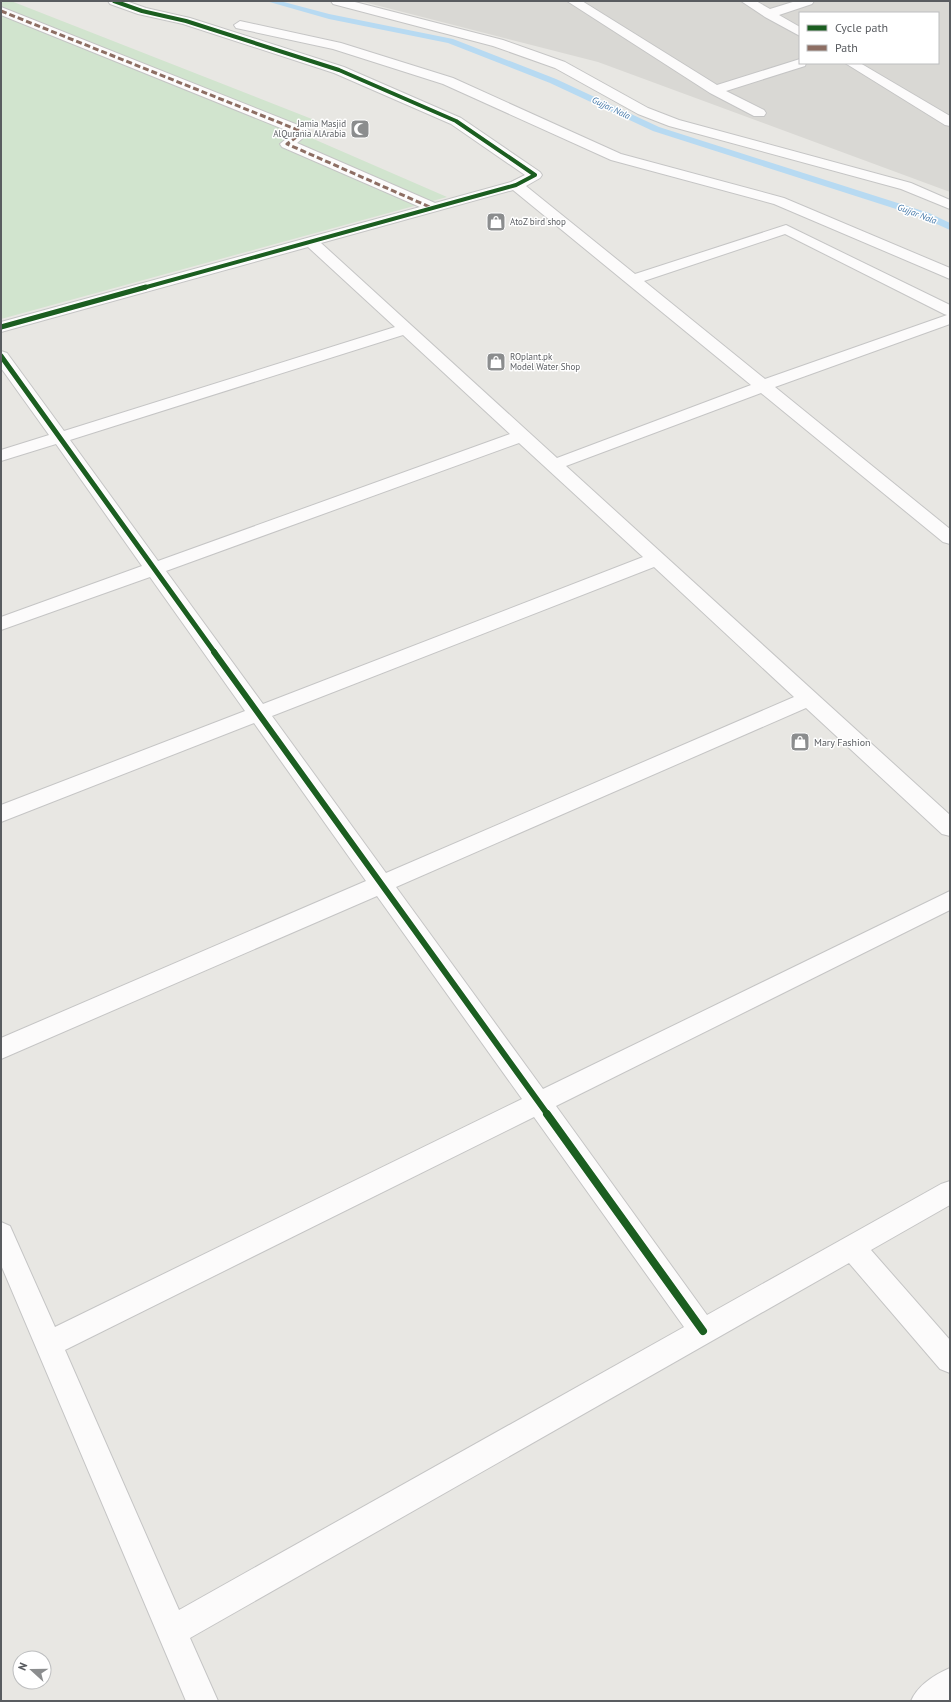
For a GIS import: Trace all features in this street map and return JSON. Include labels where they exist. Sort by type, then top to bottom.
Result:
[{"type":"street","points":[[1,328],[516,185],[536,175],[456,121],[339,70],[186,21],[142,11],[114,1]]},
{"type":"street","points":[[337,1],[362,3],[498,43],[560,65],[643,111],[674,123],[906,186],[950,205]]},
{"type":"street","points":[[573,1],[715,90],[759,113]]},
{"type":"street","points":[[747,1],[799,31]]},
{"type":"street","points":[[769,14],[808,1]]},
{"type":"street","points":[[183,6],[216,20],[336,46],[448,81],[616,157],[779,201],[950,274]]},
{"type":"street","points":[[1,11],[303,132],[287,144],[434,208]]},
{"type":"street","points":[[715,90],[799,63]]},
{"type":"street","points":[[853,64],[950,122]]},
{"type":"street","points":[[516,185],[950,538]]},
{"type":"street","points":[[633,280],[786,229],[950,311]]},
{"type":"street","points":[[311,242],[950,828]]},
{"type":"street","points":[[554,465],[763,386],[950,319]]},
{"type":"street","points":[[1,456],[406,329]]},
{"type":"street","points":[[1,356],[703,1331]]},
{"type":"street","points":[[1,624],[522,436]]},
{"type":"street","points":[[1,814],[656,558]]},
{"type":"street","points":[[1,1049],[808,699]]},
{"type":"street","points":[[49,1344],[950,900]]},
{"type":"street","points":[[172,1631],[950,1192]]},
{"type":"street","points":[[1,1234],[202,1701]]},
{"type":"street","points":[[852,1247],[950,1360]]},
{"type":"street","points":[[927,1701],[950,1684]]},
{"type":"shaded area","points":[[360,1],[950,1],[950,192],[598,62]]},
{"type":"green space","points":[[1,1],[11,1],[317,121],[302,134],[447,197],[1,319]]},
{"type":"waterway","name":"Gujjar Nala","points":[[270,1],[329,16],[450,41],[553,81],[656,129],[925,215],[950,227]]},
{"type":"marked path","points":[[1,11],[303,132],[287,144],[432,208]]},
{"type":"cycle path","points":[[1,327],[516,185],[535,175],[456,121],[339,70],[186,21],[142,11],[114,1]]},
{"type":"cycle path","points":[[1,356],[703,1331]]},
{"type":"place","name":"Jamia Masjid AlQurania AlArabia","points":[[360,129]]},
{"type":"place","name":"AtoZ bird shop","points":[[496,222]]},
{"type":"place","name":"ROplant.pk Model Water Shop","points":[[496,362]]},
{"type":"place","name":"Mary Fashion","points":[[800,742]]}]
